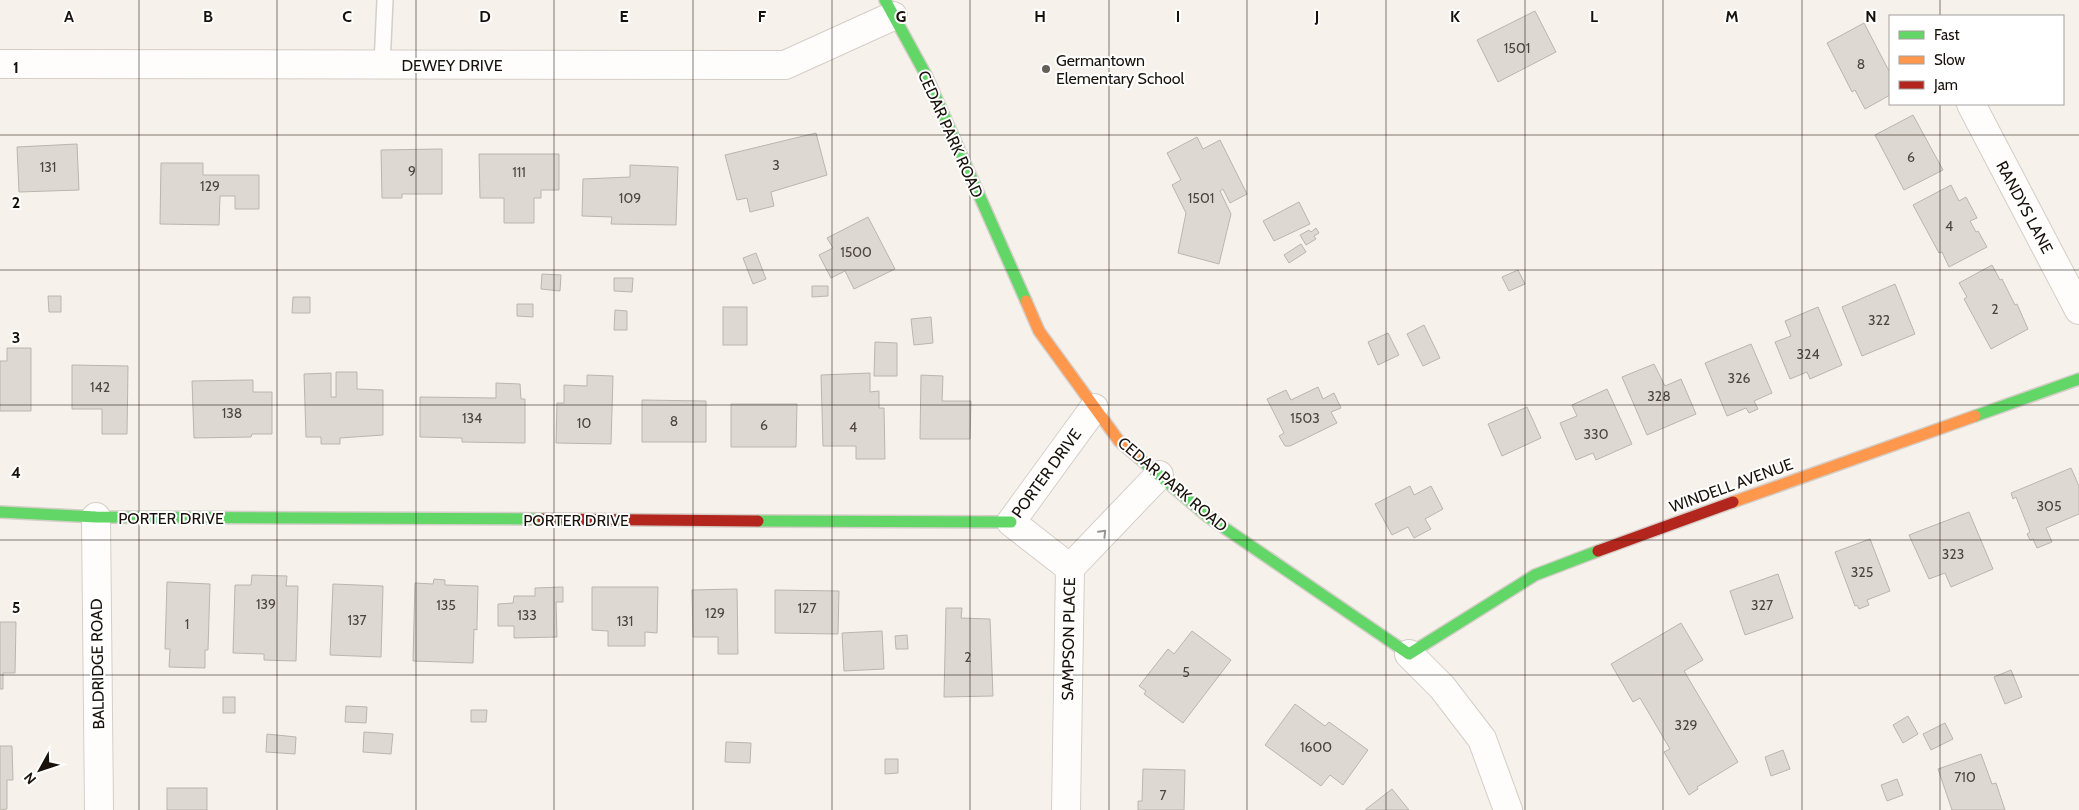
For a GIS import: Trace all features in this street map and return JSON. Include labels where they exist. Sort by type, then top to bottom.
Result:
[{"type":"street","name":"DEWEY DRIVE","points":[[0,64],[785,65],[889,8]]},
{"type":"street","name":"CEDAR PARK ROAD","points":[[889,8],[926,75],[1039,331],[1119,441],[1207,516],[1409,654],[1442,687],[1482,739],[1508,810]]},
{"type":"street","name":"RANDYS LANE","points":[[1972,105],[2079,310]]},
{"type":"street","name":"WINDELL AVENUE","points":[[1409,654],[1535,575],[1698,514],[2079,379]]},
{"type":"street","name":"PORTER DRIVE","points":[[0,512],[96,517],[1011,522],[1094,408]]},
{"type":"street","name":"SAMPSON PLACE","points":[[1066,810],[1070,568],[1159,475]]},
{"type":"street","name":"BALDRIDGE ROAD","points":[[96,517],[99,810]]},
{"type":"street","points":[[1011,522],[1070,568]]},
{"type":"lane","points":[[382,65],[385,0]]},
{"type":"building","points":[[1535,11],[1556,52],[1498,82],[1477,40]]},
{"type":"building","points":[[1864,23],[1889,71],[1889,96],[1865,109],[1855,90],[1852,92],[1827,43]]},
{"type":"building","points":[[1913,115],[1943,170],[1904,190],[1875,135]]},
{"type":"building","points":[[816,133],[827,175],[771,192],[774,206],[750,212],[747,198],[737,200],[725,155]]},
{"type":"building","points":[[1197,137],[1203,149],[1220,140],[1247,194],[1230,203],[1223,189],[1220,191],[1231,214],[1219,264],[1178,253],[1186,213],[1172,185],[1181,180],[1167,153]]},
{"type":"building","points":[[77,144],[79,190],[19,192],[17,147]]},
{"type":"building","points":[[442,149],[442,194],[402,194],[402,198],[382,198],[381,150]]},
{"type":"building","points":[[479,154],[559,154],[559,190],[541,190],[541,198],[534,198],[534,223],[504,223],[504,198],[480,198]]},
{"type":"building","points":[[161,163],[203,163],[203,175],[259,175],[259,209],[235,209],[235,196],[220,196],[219,225],[160,224]]},
{"type":"building","points":[[630,165],[678,167],[676,225],[611,224],[612,217],[582,216],[583,179],[630,177]]},
{"type":"building","points":[[1951,185],[1959,201],[1966,197],[1977,218],[1970,221],[1987,247],[1949,267],[1942,252],[1939,253],[1913,205]]},
{"type":"building","points":[[1299,202],[1310,224],[1274,241],[1263,221]]},
{"type":"building","points":[[868,217],[895,269],[854,289],[845,271],[831,278],[819,255],[833,248],[827,238]]},
{"type":"building","points":[[1316,228],[1319,233],[1314,236],[1316,239],[1306,245],[1300,235],[1309,230],[1311,232]]},
{"type":"building","points":[[1301,244],[1306,252],[1289,263],[1284,255]]},
{"type":"building","points":[[756,253],[766,279],[753,284],[743,258]]},
{"type":"building","points":[[1992,265],[2000,280],[2002,279],[2015,305],[2017,304],[2028,329],[1991,349],[1964,299],[1967,297],[1959,283]]},
{"type":"building","points":[[1518,270],[1525,284],[1509,291],[1502,277]]},
{"type":"building","points":[[542,274],[561,275],[560,291],[541,289]]},
{"type":"building","points":[[614,278],[633,278],[632,292],[614,291]]},
{"type":"building","points":[[1895,284],[1915,334],[1862,356],[1842,307]]},
{"type":"building","points":[[812,286],[828,286],[828,296],[812,297]]},
{"type":"building","points":[[48,296],[61,296],[61,312],[49,312]]},
{"type":"building","points":[[293,297],[310,297],[310,313],[292,313]]},
{"type":"building","points":[[517,304],[533,304],[533,317],[517,316]]},
{"type":"building","points":[[723,307],[747,307],[747,345],[723,345]]},
{"type":"building","points":[[1818,307],[1842,365],[1810,379],[1807,372],[1790,379],[1775,342],[1791,336],[1785,321]]},
{"type":"building","points":[[615,310],[627,311],[627,330],[614,330]]},
{"type":"building","points":[[931,317],[933,343],[914,345],[911,319]]},
{"type":"building","points":[[1424,325],[1440,358],[1423,366],[1407,334]]},
{"type":"building","points":[[1388,333],[1399,355],[1378,365],[1368,342]]},
{"type":"building","points":[[875,342],[897,343],[897,376],[874,376]]},
{"type":"building","points":[[1751,344],[1772,393],[1754,401],[1758,409],[1749,413],[1746,408],[1727,416],[1705,363]]},
{"type":"building","points":[[7,348],[31,348],[31,411],[0,411],[0,361],[7,361]]},
{"type":"building","points":[[1654,364],[1665,386],[1681,379],[1696,414],[1647,435],[1622,377]]},
{"type":"building","points":[[72,365],[128,366],[127,434],[102,434],[102,409],[72,409]]},
{"type":"building","points":[[336,372],[357,372],[357,389],[383,390],[383,435],[340,438],[340,444],[321,444],[321,437],[306,437],[304,374],[331,373],[331,397],[336,397]]},
{"type":"building","points":[[870,373],[870,392],[879,391],[879,408],[884,408],[885,459],[856,459],[856,446],[823,446],[821,375]]},
{"type":"building","points":[[587,375],[613,376],[611,444],[556,443],[557,403],[564,403],[564,385],[587,386]]},
{"type":"building","points":[[921,375],[943,376],[942,401],[971,401],[970,439],[920,439]]},
{"type":"building","points":[[253,380],[253,392],[272,392],[272,434],[252,434],[251,437],[194,438],[192,381]]},
{"type":"building","points":[[496,383],[520,384],[521,399],[525,399],[525,443],[462,442],[462,438],[420,437],[420,397],[496,398]]},
{"type":"building","points":[[1318,387],[1323,399],[1334,393],[1341,408],[1331,412],[1337,423],[1290,446],[1285,446],[1279,436],[1284,433],[1267,399],[1286,390],[1291,400]]},
{"type":"building","points":[[1607,389],[1632,444],[1596,460],[1593,453],[1576,460],[1560,423],[1577,416],[1572,405]]},
{"type":"building","points":[[642,400],[706,401],[706,442],[642,442]]},
{"type":"building","points":[[731,404],[797,404],[796,447],[731,447]]},
{"type":"building","points":[[1527,407],[1541,438],[1502,456],[1488,424]]},
{"type":"building","points":[[2071,468],[2079,486],[2079,514],[2046,528],[2052,542],[2037,548],[2033,539],[2030,540],[2027,534],[2030,532],[2016,497],[2013,499],[2011,493]]},
{"type":"building","points":[[1410,486],[1414,495],[1431,486],[1443,509],[1425,519],[1431,529],[1414,538],[1408,527],[1392,535],[1375,504]]},
{"type":"building","points":[[1969,512],[1993,569],[1951,587],[1945,573],[1929,579],[1909,535]]},
{"type":"building","points":[[1870,539],[1890,591],[1867,600],[1869,605],[1859,609],[1857,605],[1855,606],[1835,552]]},
{"type":"building","points":[[1778,574],[1793,618],[1745,635],[1730,591]]},
{"type":"building","points":[[252,575],[287,576],[286,586],[298,586],[296,661],[264,660],[264,654],[233,653],[235,585],[251,585]]},
{"type":"building","points":[[434,579],[445,580],[445,585],[478,586],[477,630],[474,629],[473,663],[413,661],[415,583],[433,584]]},
{"type":"building","points":[[167,582],[210,584],[208,650],[205,650],[205,668],[169,667],[170,649],[165,649]]},
{"type":"building","points":[[333,584],[383,586],[381,657],[330,655]]},
{"type":"building","points":[[563,587],[563,602],[556,602],[557,637],[514,638],[514,626],[498,626],[498,604],[513,603],[514,596],[535,596],[535,588]]},
{"type":"building","points":[[592,587],[658,587],[657,633],[645,632],[645,646],[608,646],[608,631],[592,630]]},
{"type":"building","points":[[737,589],[738,654],[718,654],[718,637],[693,637],[692,590]]},
{"type":"building","points":[[775,590],[839,591],[838,634],[775,633]]},
{"type":"building","points":[[946,608],[962,608],[961,618],[990,619],[993,696],[944,697]]},
{"type":"building","points":[[0,622],[16,622],[15,673],[3,673],[3,689],[0,689]]},
{"type":"building","points":[[1681,623],[1703,660],[1684,671],[1738,762],[1697,787],[1698,789],[1689,795],[1664,752],[1670,749],[1640,698],[1633,702],[1611,664]]},
{"type":"building","points":[[882,631],[884,669],[844,671],[842,633]]},
{"type":"building","points":[[1192,631],[1231,660],[1183,723],[1144,694],[1146,691],[1139,686],[1168,649],[1174,654]]},
{"type":"building","points":[[907,635],[908,649],[896,649],[895,636]]},
{"type":"building","points":[[2011,670],[2022,697],[2005,704],[1994,677]]},
{"type":"building","points":[[223,697],[235,697],[235,713],[223,713]]},
{"type":"building","points":[[1295,704],[1325,726],[1329,722],[1368,750],[1343,785],[1330,775],[1321,786],[1265,745]]},
{"type":"building","points":[[346,706],[367,707],[366,723],[345,722]]},
{"type":"building","points":[[471,710],[487,710],[486,722],[471,722]]},
{"type":"building","points":[[1908,716],[1918,734],[1903,743],[1893,725]]},
{"type":"building","points":[[1945,723],[1953,739],[1931,750],[1923,734]]},
{"type":"building","points":[[364,732],[393,734],[391,754],[363,752]]},
{"type":"building","points":[[267,734],[296,737],[295,754],[266,752]]},
{"type":"building","points":[[726,742],[751,743],[750,763],[725,762]]},
{"type":"building","points":[[0,746],[12,746],[13,780],[7,780],[7,809],[0,810]]},
{"type":"building","points":[[1783,750],[1790,769],[1771,776],[1765,757]]},
{"type":"building","points":[[1981,754],[1992,784],[1996,783],[2005,810],[1952,810],[1938,769]]},
{"type":"building","points":[[885,759],[898,759],[898,773],[885,774]]},
{"type":"building","points":[[1143,769],[1185,770],[1184,810],[1138,810],[1138,801],[1142,801]]},
{"type":"building","points":[[1897,779],[1903,795],[1887,801],[1881,785]]},
{"type":"building","points":[[167,788],[207,788],[207,810],[167,810]]},
{"type":"building","points":[[1392,789],[1409,810],[1365,810]]},
{"type":"traffic: fast","points":[[885,0],[926,75],[1026,301]]},
{"type":"traffic: fast","points":[[1975,416],[2079,379]]},
{"type":"traffic: fast","points":[[1139,458],[1207,516],[1409,654],[1535,575],[1598,551]]},
{"type":"traffic: fast","points":[[0,512],[96,517],[543,519]]},
{"type":"traffic: fast","points":[[758,521],[1011,522]]},
{"type":"traffic: slow","points":[[1026,301],[1039,331],[1119,441],[1139,458]]},
{"type":"traffic: slow","points":[[1733,502],[1975,416]]},
{"type":"traffic: jam","points":[[1598,551],[1733,502]]},
{"type":"traffic: jam","points":[[543,519],[758,521]]},
{"type":"place","name":"Germantown Elementary School","points":[[1046,69]]}]
